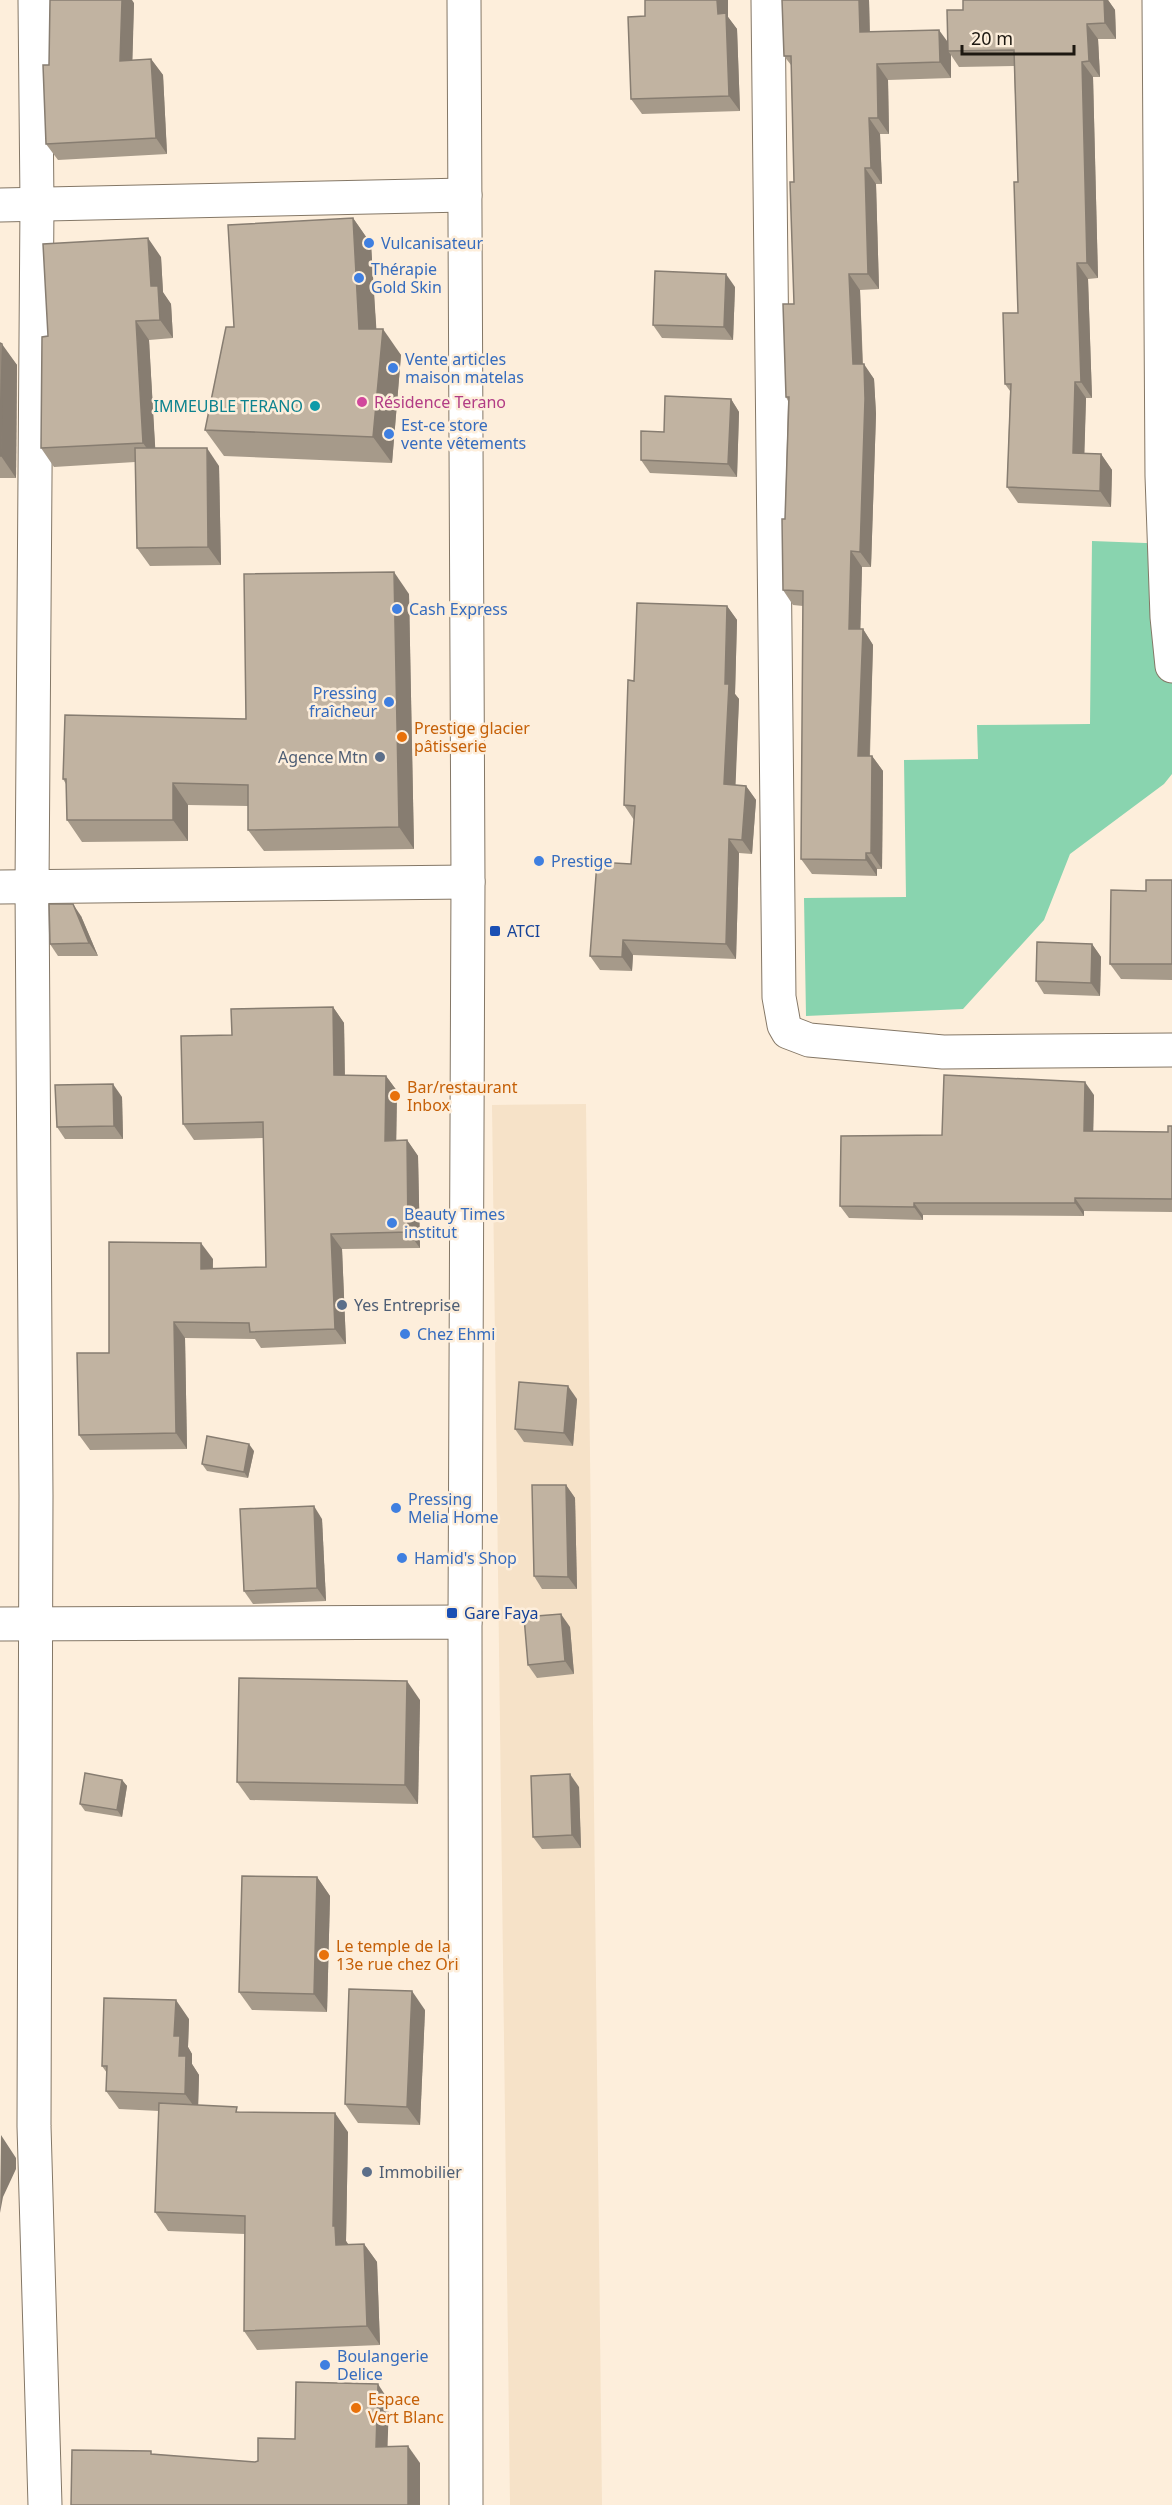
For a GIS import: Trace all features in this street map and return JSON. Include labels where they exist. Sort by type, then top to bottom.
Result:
[{"type":"street","points":[[34,0],[37,204],[32,887],[36,1625],[34,2126],[45,2505]]},
{"type":"street","points":[[464,0],[468,882],[465,1622],[466,2505]]},
{"type":"street","points":[[768,0],[779,997],[784,1026],[788,1032],[809,1040],[943,1052],[1172,1050]]},
{"type":"street","points":[[1159,0],[1162,476],[1167,617],[1172,666]]},
{"type":"street","points":[[0,205],[465,195]]},
{"type":"street","points":[[0,887],[468,882]]},
{"type":"street","points":[[0,1624],[465,1622]]},
{"type":"shaded area","points":[[586,1104],[602,2505],[510,2505],[492,1105]]},
{"type":"green space","points":[[1092,541],[1172,544],[1172,774],[1164,784],[1070,854],[1044,920],[963,1009],[806,1016],[804,898],[906,897],[904,760],[978,759],[977,725],[1090,724]]},
{"type":"building","points":[[50,0],[122,0],[120,61],[151,59],[156,138],[46,144],[43,65],[49,65]]},
{"type":"building","points":[[645,0],[717,0],[718,14],[726,13],[729,96],[631,99],[628,17],[645,16]]},
{"type":"building","points":[[782,0],[859,0],[860,32],[939,30],[940,62],[877,64],[878,118],[869,118],[871,168],[865,168],[868,274],[849,274],[853,364],[864,364],[860,552],[851,551],[849,629],[863,629],[858,756],[872,756],[871,853],[866,853],[866,860],[801,859],[803,591],[783,590],[782,519],[785,519],[789,397],[786,397],[783,304],[794,304],[790,182],[794,182],[791,56],[784,56]]},
{"type":"building","points":[[963,0],[1104,0],[1105,23],[1087,24],[1089,61],[1082,62],[1087,263],[1077,263],[1081,382],[1075,382],[1073,453],[1101,454],[1100,491],[1007,487],[1011,384],[1005,384],[1003,313],[1018,313],[1014,182],[1018,182],[1014,50],[948,51],[947,10],[963,10]]},
{"type":"building","points":[[353,218],[359,329],[383,329],[373,437],[205,430],[226,327],[234,327],[228,225]]},
{"type":"building","points":[[148,238],[151,286],[158,286],[160,320],[136,321],[143,443],[41,448],[42,337],[48,336],[43,244]]},
{"type":"building","points":[[655,271],[726,274],[724,327],[653,325]]},
{"type":"building","points":[[0,343],[2,344],[1,456],[0,456]]},
{"type":"building","points":[[665,396],[731,399],[728,464],[641,460],[641,431],[664,432]]},
{"type":"building","points":[[135,448],[207,448],[208,547],[137,548]]},
{"type":"building","points":[[394,572],[399,827],[248,830],[248,785],[173,783],[173,820],[67,820],[66,779],[63,779],[65,715],[246,719],[244,574]]},
{"type":"building","points":[[637,603],[727,606],[725,684],[729,684],[724,784],[746,786],[742,840],[729,839],[726,944],[623,940],[622,957],[590,956],[597,862],[631,864],[635,806],[624,805],[628,680],[634,681]]},
{"type":"building","points":[[1146,880],[1172,880],[1172,964],[1110,964],[1111,890],[1146,891]]},
{"type":"building","points":[[49,904],[73,904],[89,943],[50,944]]},
{"type":"building","points":[[1037,942],[1092,944],[1091,983],[1036,981]]},
{"type":"building","points":[[333,1007],[334,1075],[386,1076],[385,1141],[407,1140],[408,1232],[331,1234],[335,1329],[250,1332],[249,1323],[174,1322],[176,1433],[79,1435],[77,1353],[109,1353],[109,1242],[201,1243],[201,1269],[266,1267],[263,1122],[183,1124],[181,1036],[232,1035],[231,1009]]},
{"type":"building","points":[[944,1075],[1085,1082],[1084,1131],[1168,1132],[1168,1126],[1172,1126],[1172,1199],[1075,1198],[1075,1203],[914,1203],[914,1207],[840,1206],[841,1136],[942,1135]]},
{"type":"building","points":[[113,1084],[114,1126],[57,1127],[55,1085]]},
{"type":"building","points":[[519,1382],[568,1386],[564,1433],[515,1429]]},
{"type":"building","points":[[207,1436],[249,1444],[244,1472],[202,1464]]},
{"type":"building","points":[[532,1485],[566,1485],[568,1577],[534,1576]]},
{"type":"building","points":[[314,1506],[317,1588],[244,1591],[240,1509]]},
{"type":"building","points":[[561,1614],[565,1661],[528,1665],[524,1617]]},
{"type":"building","points":[[239,1678],[407,1681],[405,1785],[237,1782]]},
{"type":"building","points":[[85,1773],[122,1780],[117,1810],[80,1804]]},
{"type":"building","points":[[570,1774],[572,1835],[533,1837],[531,1776]]},
{"type":"building","points":[[242,1876],[317,1877],[314,1994],[239,1992]]},
{"type":"building","points":[[349,1989],[412,1991],[407,2107],[345,2104]]},
{"type":"building","points":[[104,1998],[176,2000],[174,2036],[180,2036],[179,2056],[186,2056],[185,2094],[106,2091],[107,2066],[102,2066]]},
{"type":"building","points":[[159,2103],[237,2107],[236,2112],[335,2113],[333,2226],[335,2226],[336,2245],[364,2244],[367,2326],[244,2331],[245,2216],[155,2212]]},
{"type":"building","points":[[296,2382],[378,2384],[376,2447],[408,2446],[408,2505],[71,2505],[72,2450],[151,2451],[151,2454],[258,2461],[258,2438],[295,2439]]},
{"type":"place","name":"Vulcanisateur","points":[[369,243]]},
{"type":"place","name":"Thérapie Gold Skin","points":[[359,278]]},
{"type":"place","name":"Vente articles maison matelas","points":[[393,368]]},
{"type":"place","name":"Résidence Terano","points":[[362,402]]},
{"type":"place","name":"IMMEUBLE TERANO","points":[[315,406]]},
{"type":"place","name":"Est-ce store vente vêtements","points":[[389,434]]},
{"type":"place","name":"Cash Express","points":[[397,609]]},
{"type":"place","name":"Pressing fraîcheur","points":[[389,702]]},
{"type":"place","name":"Prestige glacier pâtisserie","points":[[402,737]]},
{"type":"place","name":"Agence Mtn","points":[[380,757]]},
{"type":"place","name":"Prestige","points":[[539,861]]},
{"type":"place","name":"ATCI","points":[[495,931]]},
{"type":"place","name":"Bar/restaurant Inbox","points":[[395,1096]]},
{"type":"place","name":"Beauty Times institut","points":[[392,1223]]},
{"type":"place","name":"Yes Entreprise","points":[[342,1305]]},
{"type":"place","name":"Chez Ehmi","points":[[405,1334]]},
{"type":"place","name":"Pressing Melia Home","points":[[396,1508]]},
{"type":"place","name":"Hamid's Shop","points":[[402,1558]]},
{"type":"place","name":"Gare Faya","points":[[452,1613]]},
{"type":"place","name":"Le temple de la 13e rue chez Ori","points":[[324,1955]]},
{"type":"place","name":"Immobilier","points":[[367,2172]]},
{"type":"place","name":"Boulangerie Delice","points":[[325,2365]]},
{"type":"place","name":"Espace Vert Blanc","points":[[356,2408]]}]
